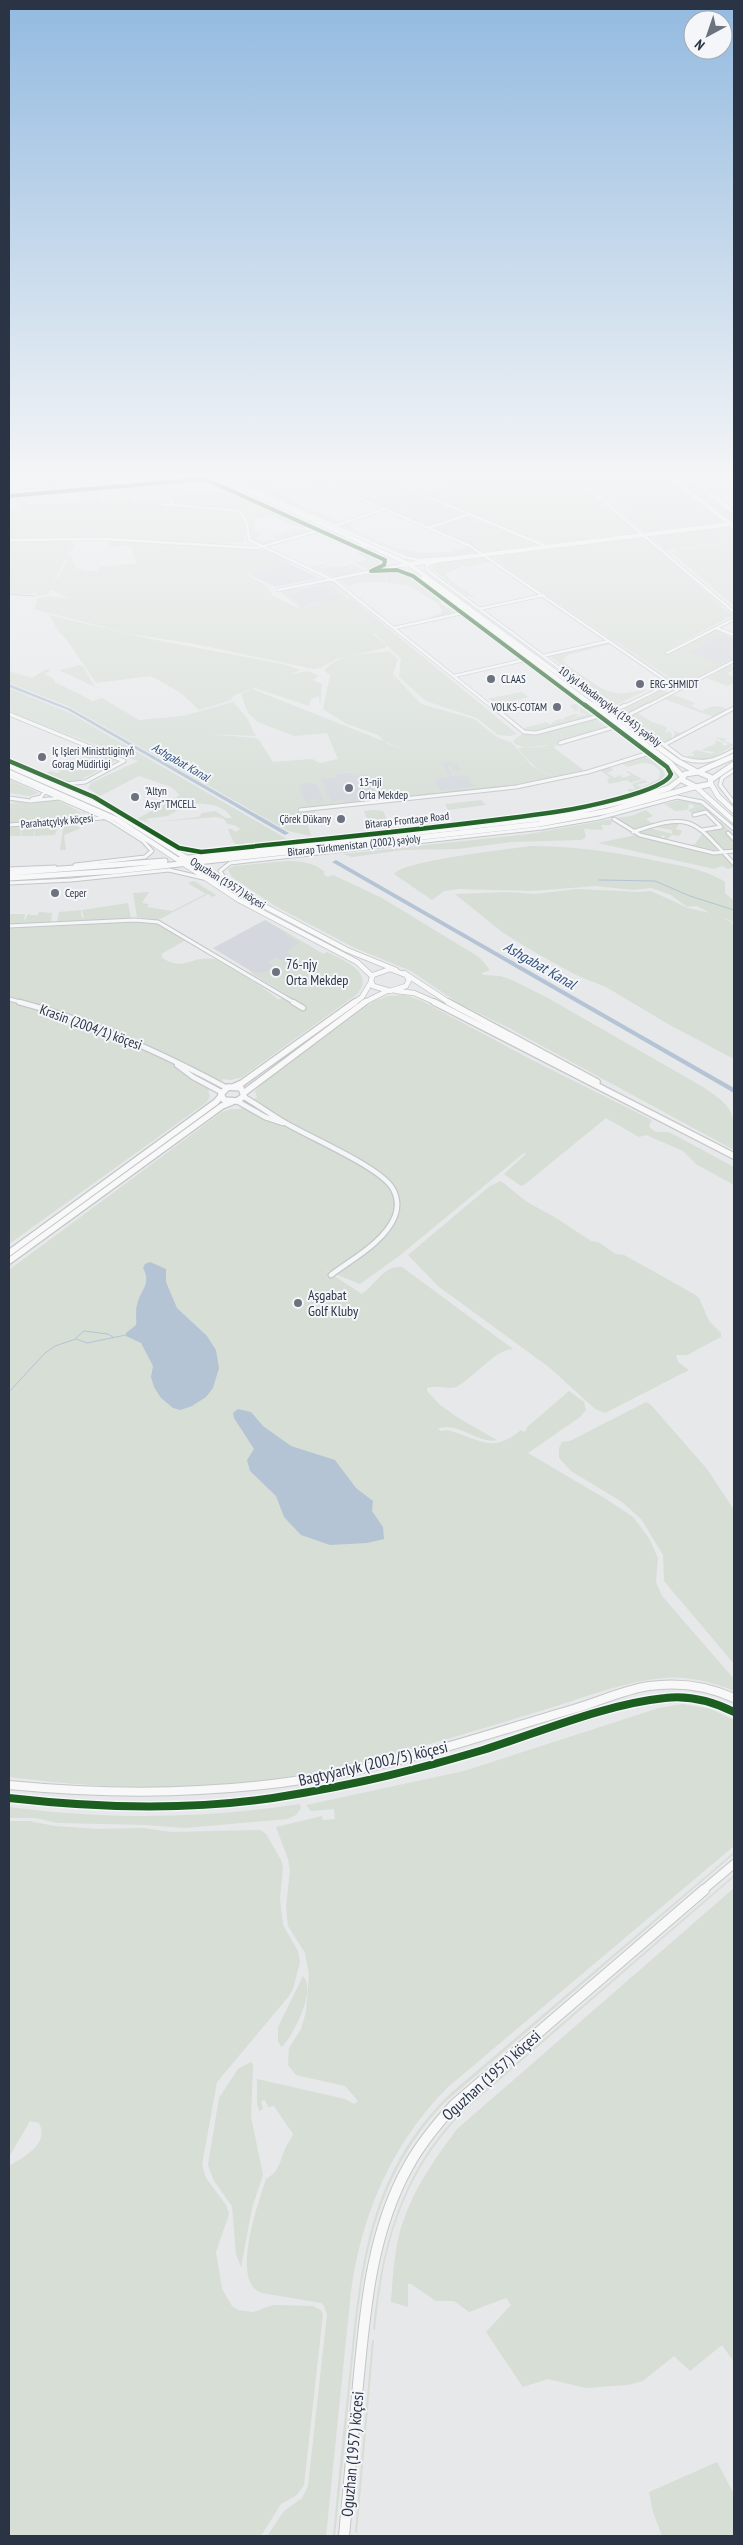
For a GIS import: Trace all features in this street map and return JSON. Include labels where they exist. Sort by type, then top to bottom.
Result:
[{"type":"main road","name":"10 ýyl Abadançylyk (1945) şaýoly","points":[[444,597],[638,740],[686,784],[695,787]]},
{"type":"main road","name":"10 ýyl Abadançylyk (1945) şaýoly","points":[[456,597],[580,689],[636,728],[667,753],[711,781]]},
{"type":"main road","points":[[580,689],[590,691]]},
{"type":"main road","points":[[627,737],[638,740]]},
{"type":"main road","points":[[667,753],[676,754]]},
{"type":"main road","points":[[721,758],[734,757]]},
{"type":"main road","points":[[698,772],[734,757]]},
{"type":"main road","points":[[734,764],[711,781],[716,793],[734,810]]},
{"type":"main road","name":"Oguzhan (1957) köçesi","points":[[9,766],[105,807],[229,885],[347,950],[404,973],[456,1007],[734,1156]]},
{"type":"main road","name":"Oguzhan (1957) köçesi","points":[[9,772],[94,808],[244,902],[357,962],[378,989],[425,997],[593,1084],[617,1094]]},
{"type":"main road","name":"Bitarap Türkmenistan (2002) şaýoly","points":[[9,878],[117,871],[296,852],[556,815],[621,803],[646,793],[669,788],[681,778],[698,772]]},
{"type":"main road","points":[[37,778],[48,778]]},
{"type":"main road","name":"Bitarap Türkmenistan (2002) şaýoly","points":[[9,873],[100,868],[261,850],[534,825],[589,816],[656,800],[711,781]]},
{"type":"main road","points":[[695,787],[734,821]]},
{"type":"main road","points":[[610,801],[621,803]]},
{"type":"main road","points":[[589,816],[600,818]]},
{"type":"main road","points":[[426,828],[438,833],[431,841]]},
{"type":"main road","points":[[261,850],[272,845]]},
{"type":"main road","points":[[229,850],[240,853]]},
{"type":"main road","points":[[296,852],[308,855]]},
{"type":"main road","points":[[265,859],[272,854]]},
{"type":"main road","points":[[371,979],[380,971],[396,970]]},
{"type":"main road","points":[[396,991],[404,987],[408,982],[404,973]]},
{"type":"main road","points":[[9,1261],[222,1106],[234,1102],[244,1095],[249,1086],[365,1001],[387,991]]},
{"type":"main road","points":[[9,1253],[216,1102],[221,1094],[230,1087],[241,1088],[244,1095]]},
{"type":"main road","points":[[221,1094],[224,1100],[234,1102]]},
{"type":"main road","name":"Bagtyýarlyk (2002/5) köçesi","points":[[9,1785],[124,1794],[183,1794],[262,1787],[352,1772],[399,1760],[649,1686],[689,1684],[734,1698]]},
{"type":"main road","name":"Bagtyýarlyk (2002/5) köçesi","points":[[9,1798],[119,1808],[178,1808],[240,1803],[329,1789],[426,1766],[655,1699],[671,1696],[696,1698],[734,1712]]},
{"type":"main road","name":"Oguzhan (1957) köçesi","points":[[344,2536],[364,2328],[373,2264],[384,2218],[408,2165],[432,2130],[454,2105],[734,1864]]},
{"type":"street","points":[[355,597],[526,733],[536,734],[599,716]]},
{"type":"street","points":[[443,597],[524,660],[572,693],[627,737],[649,753],[658,757]]},
{"type":"street","points":[[463,597],[626,717],[636,728],[686,760],[700,763],[721,758],[734,750]]},
{"type":"street","points":[[479,609],[536,597]]},
{"type":"street","points":[[546,597],[666,679],[667,684],[661,688],[616,710]]},
{"type":"street","points":[[716,597],[734,612]]},
{"type":"street","points":[[394,628],[462,613]]},
{"type":"street","points":[[667,653],[734,619]]},
{"type":"street","points":[[716,628],[734,635]]},
{"type":"street","points":[[543,656],[609,641]]},
{"type":"street","points":[[454,676],[524,660]]},
{"type":"street","points":[[626,717],[734,661]]},
{"type":"street","points":[[661,688],[673,693]]},
{"type":"street","points":[[664,745],[734,708]]},
{"type":"street","points":[[9,714],[124,761],[85,782],[65,784]]},
{"type":"street","points":[[9,719],[14,716]]},
{"type":"street","points":[[560,743],[614,727]]},
{"type":"street","points":[[300,810],[513,788],[588,772],[649,753]]},
{"type":"street","name":"Bitarap Frontage Road","points":[[9,761],[85,793],[105,807],[188,851],[229,850],[556,815],[646,793],[666,783],[671,774],[658,757]]},
{"type":"street","points":[[734,770],[724,776],[720,785],[734,803]]},
{"type":"street","points":[[9,776],[104,818],[143,839],[152,849],[147,856],[109,863],[9,869]]},
{"type":"street","points":[[85,782],[83,788],[85,793]]},
{"type":"street","points":[[18,800],[38,798],[45,791]]},
{"type":"street","name":"Bitarap Frontage Road","points":[[229,885],[220,873],[222,867],[234,862],[542,828],[600,818],[656,800],[675,797],[693,798],[709,804],[734,829]]},
{"type":"street","points":[[9,798],[33,801],[61,798]]},
{"type":"street","points":[[76,819],[86,814],[84,808]]},
{"type":"street","points":[[694,815],[706,812],[720,827],[702,830]]},
{"type":"street","name":"Parahatçylyk köçesi","points":[[9,826],[104,818]]},
{"type":"street","points":[[614,819],[633,832],[712,852],[724,853],[734,851]]},
{"type":"street","points":[[633,832],[675,820],[694,824],[734,864]]},
{"type":"street","points":[[728,833],[734,839]]},
{"type":"street","points":[[150,834],[162,837]]},
{"type":"street","points":[[100,868],[109,863]]},
{"type":"street","points":[[58,867],[72,870]]},
{"type":"street","points":[[141,868],[150,872]]},
{"type":"street","points":[[9,883],[178,870],[209,880]]},
{"type":"street","points":[[105,877],[117,871]]},
{"type":"street","points":[[9,926],[135,920],[158,922],[303,1008]]},
{"type":"street","points":[[172,1061],[230,1087],[242,1083],[362,997],[371,979]]},
{"type":"street","name":"Krasin (2004/1) köçesi","points":[[9,999],[90,1023],[172,1061]]},
{"type":"street","points":[[172,1061],[193,1077],[221,1094]]},
{"type":"street","points":[[244,1095],[287,1124],[379,1175],[393,1188],[397,1198],[397,1214],[390,1227],[332,1275]]},
{"type":"street","points":[[234,1102],[287,1124]]},
{"type":"shaded area","points":[[54,597],[71,599],[66,597],[275,597],[300,608],[287,597],[292,597],[304,608],[311,606],[308,603],[350,597],[517,734],[511,736],[498,735],[477,718],[426,701],[399,677],[401,659],[374,633],[387,646],[385,648],[337,659],[320,668],[313,669],[195,644],[131,634],[34,609],[38,598]]},
{"type":"shaded area","points":[[287,597],[345,597],[348,599],[301,608]]},
{"type":"shaded area","points":[[427,597],[435,597],[442,605],[455,612],[424,620],[441,613],[440,605]]},
{"type":"shaded area","points":[[549,597],[711,597],[723,607],[715,608],[724,608],[733,615],[664,652],[671,652],[715,629],[727,633],[709,639],[699,639],[707,642],[720,636],[690,652],[719,664],[733,659],[673,691],[667,688],[672,683],[672,679],[572,611],[670,680]]},
{"type":"shaded area","points":[[723,597],[734,597],[734,606]]},
{"type":"shaded area","points":[[49,615],[151,639],[283,664],[301,670],[233,696],[231,700],[199,710],[181,693],[151,676],[96,683]]},
{"type":"shaded area","points":[[714,630],[734,638],[734,659],[711,671],[666,654]]},
{"type":"shaded area","points":[[611,644],[569,655],[570,653],[563,660],[565,663],[606,690],[627,693],[649,689],[616,705],[549,656]]},
{"type":"shaded area","points":[[389,651],[398,659],[393,674],[421,704],[474,719],[497,737],[512,743],[532,766],[555,777],[516,786],[460,792],[458,789],[473,786],[468,777],[452,776],[447,766],[451,766],[453,771],[461,770],[457,763],[442,762],[449,776],[436,779],[436,785],[440,790],[454,789],[456,792],[367,801],[365,797],[376,794],[368,774],[353,776],[351,772],[335,774],[336,777],[326,779],[321,775],[328,796],[324,797],[329,797],[332,801],[344,800],[345,803],[297,808],[298,812],[316,811],[307,821],[311,836],[288,831],[68,706],[9,683],[9,671],[32,678],[46,669],[50,670],[45,674],[54,679],[55,682],[91,700],[91,702],[102,698],[139,720],[183,716],[233,702],[247,718],[256,736],[208,734],[255,738],[259,740],[273,762],[312,759],[320,763],[338,759],[327,733],[294,736],[258,722],[248,713],[241,694],[252,689],[385,742],[378,735],[347,724],[323,709],[330,675],[324,671],[329,665],[354,655]],"holes":[[[309,782],[317,785],[323,799],[320,802],[312,804],[318,802],[317,799],[310,800],[311,804],[304,800],[299,786]]]},
{"type":"shaded area","points":[[734,662],[731,665],[734,669],[727,674],[734,677],[734,683],[727,686],[707,678]]},
{"type":"shaded area","points":[[83,666],[95,687],[59,670]]},
{"type":"shaded area","points":[[308,671],[319,676],[313,680],[322,684],[320,706],[319,696],[310,700],[309,706],[255,688],[291,674]]},
{"type":"shaded area","points":[[9,688],[70,713],[287,839],[238,845],[234,843],[228,829],[232,829],[235,832],[241,829],[227,824],[224,819],[217,817],[155,822],[199,817],[202,813],[215,811],[226,818],[232,818],[227,812],[215,805],[177,805],[178,810],[168,816],[145,819],[151,823],[137,819],[180,795],[171,787],[139,776],[100,796],[88,788],[91,783],[138,761],[45,725],[135,762],[9,712],[14,713],[9,710]]},
{"type":"shaded area","points":[[662,690],[669,693],[629,714],[622,710]]},
{"type":"shaded area","points":[[522,692],[528,697],[496,705],[488,698],[496,698]]},
{"type":"shaded area","points":[[674,695],[695,703],[691,706],[702,711],[715,706],[728,710],[713,717],[664,699]]},
{"type":"shaded area","points":[[576,704],[593,716],[533,732],[524,728],[547,722],[550,725],[553,722],[557,723],[554,721],[561,719],[565,721],[563,718],[574,714],[579,714],[572,720],[580,715],[589,715],[580,713],[580,709],[577,706],[579,713],[573,707],[575,712],[570,705]]},
{"type":"shaded area","points":[[638,713],[652,722],[667,727],[665,736],[668,731],[671,732],[673,740],[675,732],[669,728],[683,735],[668,743],[631,716]]},
{"type":"shaded area","points":[[596,719],[608,728],[546,746],[522,747],[514,743],[514,740],[522,734],[537,735]]},
{"type":"shaded area","points":[[715,737],[726,739],[724,741],[734,745],[717,755],[705,759],[686,756],[694,756],[694,753],[690,754],[696,750],[712,754],[714,752],[701,750],[715,744],[716,740],[725,746],[728,744]]},
{"type":"shaded area","points":[[560,744],[553,747],[585,771],[561,777],[549,775],[531,763],[518,748]]},
{"type":"shaded area","points":[[94,751],[117,760],[77,782],[62,782],[60,781],[64,781],[46,773],[50,771],[57,773],[61,771],[59,770]]},
{"type":"shaded area","points":[[645,755],[662,769],[665,775],[659,782],[630,792],[627,789],[635,789],[632,784],[644,780],[648,782],[636,785],[642,787],[659,779],[660,771],[649,763],[628,767],[621,763]]},
{"type":"shaded area","name":"13-nji Orta Mekdep","points":[[463,760],[478,790],[300,808],[289,779]]},
{"type":"shaded area","points":[[608,767],[614,770],[607,773],[615,778],[619,775],[623,778],[631,775],[626,771],[628,771],[642,779],[631,783],[627,780],[609,784],[607,780],[610,778],[600,770]]},
{"type":"shaded area","points":[[9,779],[39,793],[29,796],[9,793]]},
{"type":"shaded area","points":[[55,800],[82,813],[74,816],[77,817],[9,824],[9,803],[18,804],[9,801],[32,803],[29,804]]},
{"type":"shaded area","points":[[481,800],[486,805],[448,810],[445,804]]},
{"type":"shaded area","points":[[679,800],[700,803],[714,816],[707,812],[693,814],[688,810],[695,807],[692,804],[688,805],[687,810],[675,811],[664,804]]},
{"type":"shaded area","points":[[646,810],[653,816],[646,819],[653,824],[632,830],[616,818],[631,816]]},
{"type":"shaded area","points":[[364,811],[383,811],[388,822],[369,824]]},
{"type":"shaded area","points":[[612,819],[611,825],[601,825],[603,830],[584,829],[586,837],[581,840],[511,842],[458,849],[403,850],[352,857],[343,854],[529,834]]},
{"type":"shaded area","points":[[64,822],[71,822],[81,828],[64,835],[66,850],[60,850]]},
{"type":"shaded area","points":[[680,822],[676,829],[682,831],[679,836],[672,835],[666,840],[663,839],[665,836],[662,835],[660,838],[662,839],[639,832],[650,828],[672,834],[672,830],[655,827]]},
{"type":"shaded area","points":[[721,822],[734,835],[734,850],[723,850],[705,831],[722,828],[718,823]]},
{"type":"shaded area","points":[[59,823],[55,835],[34,836],[36,825],[33,836],[21,836],[23,826],[20,836],[9,836],[9,827]]},
{"type":"shaded area","points":[[703,833],[719,851],[690,845],[695,844]]},
{"type":"shaded area","points":[[636,835],[723,854],[734,867],[728,869],[722,866],[714,869],[598,843]]},
{"type":"shaded area","points":[[530,846],[582,849],[633,856],[698,870],[725,882],[725,893],[734,901],[734,922],[719,916],[731,922],[734,927],[734,1059],[668,1024],[606,987],[576,975],[536,953],[502,932],[455,894],[508,892],[535,894],[577,889],[651,891],[688,908],[710,913],[697,906],[687,907],[671,895],[651,888],[633,890],[596,886],[532,891],[459,889],[444,891],[432,900],[394,874],[417,864],[436,860]]},
{"type":"shaded area","points":[[287,861],[303,862],[312,865],[325,872],[323,874],[328,877],[333,875],[382,898],[479,957],[490,970],[482,973],[483,975],[500,976],[512,980],[548,998],[714,1094],[731,1112],[734,1127],[734,1150],[507,1027],[458,1003],[411,971],[355,948],[275,906],[232,877],[228,869],[234,866]]},
{"type":"shaded area","points":[[194,881],[216,895],[213,897],[208,894],[158,920],[137,917],[133,893],[149,892],[142,903],[149,904],[147,907],[172,911],[206,894],[188,883]]},
{"type":"shaded area","points":[[128,903],[131,918],[57,922],[59,912],[81,910],[81,916],[84,919],[82,910]]},
{"type":"shaded area","points":[[39,912],[52,913],[51,923],[9,924],[9,914],[25,914],[24,921],[29,913],[30,915],[38,915]]},
{"type":"shaded area","name":"76-njy Orta Mekdep","points":[[265,920],[323,954],[280,989],[213,948]]},
{"type":"shaded area","points":[[130,921],[157,923],[186,940],[161,954],[163,956],[161,957],[169,962],[182,964],[199,959],[214,959],[247,978],[277,999],[287,995],[249,972],[263,973],[274,967],[268,962],[277,957],[285,962],[282,965],[295,958],[286,952],[300,943],[285,935],[286,932],[323,954],[327,952],[349,963],[363,980],[356,995],[242,1077],[231,1080],[219,1080],[208,1091],[210,1096],[207,1102],[9,1244],[9,928]]},
{"type":"shaded area","points":[[405,995],[422,1001],[530,1059],[652,1120],[649,1126],[654,1131],[671,1133],[734,1167],[734,1185],[696,1164],[683,1151],[646,1135],[639,1137],[606,1118],[521,1186],[504,1174],[526,1154],[524,1153],[399,1256],[360,1284],[325,1270],[362,1294],[385,1272],[396,1267],[402,1267],[513,1349],[506,1350],[492,1358],[458,1386],[451,1388],[427,1388],[427,1391],[440,1405],[497,1440],[482,1439],[453,1428],[445,1427],[438,1429],[441,1431],[446,1430],[485,1442],[498,1443],[521,1430],[524,1432],[527,1430],[526,1428],[569,1391],[584,1402],[586,1410],[580,1417],[528,1453],[633,1517],[649,1538],[658,1558],[656,1582],[662,1596],[734,1679],[734,1691],[709,1682],[691,1679],[664,1678],[632,1683],[387,1756],[326,1770],[260,1781],[188,1787],[152,1787],[80,1784],[9,1777],[9,1270],[222,1112],[240,1109],[257,1097],[255,1091],[261,1084],[374,1001],[388,996]]},
{"type":"shaded area","points":[[212,1101],[208,1105],[9,1249]]},
{"type":"shaded area","points":[[225,1109],[9,1266],[9,1265]]},
{"type":"shaded area","points":[[501,1181],[527,1202],[591,1241],[598,1242],[616,1254],[624,1255],[694,1294],[699,1298],[709,1321],[721,1333],[721,1337],[687,1355],[676,1355],[678,1362],[689,1370],[605,1413],[595,1409],[550,1368],[438,1286],[408,1255],[490,1186]]},
{"type":"shaded area","points":[[646,1402],[651,1405],[707,1469],[734,1510],[734,1664],[664,1581],[663,1555],[641,1519],[622,1502],[571,1471],[559,1458],[559,1448],[562,1442],[570,1441]]},
{"type":"shaded area","points":[[683,1704],[711,1709],[734,1720],[734,1846],[448,2087],[411,2132],[383,2181],[372,2207],[356,2262],[351,2291],[326,2536],[267,2536],[284,2511],[302,2498],[308,2486],[327,2314],[321,2303],[262,2293],[252,2286],[248,2274],[249,2240],[262,2190],[266,2179],[275,2172],[293,2134],[274,2106],[268,2107],[265,2100],[261,2101],[263,2109],[259,2111],[257,2079],[345,2099],[354,2104],[358,2101],[345,2086],[296,2075],[288,2065],[289,2048],[301,2029],[306,2012],[309,1974],[305,1953],[288,1926],[286,1907],[290,1871],[288,1859],[276,1827],[322,1816],[323,1820],[335,1819],[334,1809],[311,1811],[306,1805],[464,1771],[659,1708]]},
{"type":"shaded area","points":[[300,1804],[301,1808],[296,1815],[287,1819],[185,1828],[58,1823],[35,1818],[9,1818],[9,1807],[82,1814],[155,1816],[227,1813]]},
{"type":"shaded area","points":[[9,1821],[29,1821],[55,1826],[100,1829],[143,1828],[171,1832],[260,1830],[266,1834],[281,1860],[283,1867],[280,1899],[283,1925],[298,1951],[300,1962],[293,1989],[289,1996],[217,2082],[202,2165],[206,2178],[226,2205],[229,2214],[216,2252],[222,2289],[232,2306],[238,2310],[253,2312],[273,2305],[313,2306],[321,2310],[323,2314],[304,2485],[297,2495],[281,2504],[261,2536],[9,2536],[9,2166],[34,2149],[41,2137],[41,2131],[39,2123],[30,2121],[9,2157]]},
{"type":"shaded area","points":[[734,1852],[734,1854],[445,2102],[420,2133],[400,2164],[384,2197],[373,2230],[365,2265],[359,2301],[335,2536],[333,2536],[357,2299],[373,2224],[385,2189],[402,2155],[424,2123],[452,2092]]},
{"type":"shaded area","points":[[734,1875],[734,1877],[466,2109],[444,2133],[426,2158],[400,2211],[384,2268],[375,2330],[373,2329],[377,2296],[390,2233],[414,2176],[430,2149],[450,2123],[474,2099]]},
{"type":"shaded area","points":[[734,1888],[734,2362],[722,2345],[690,2371],[674,2356],[643,2381],[628,2385],[586,2388],[548,2379],[523,2387],[486,2332],[511,2305],[506,2298],[469,2312],[454,2301],[436,2301],[411,2284],[408,2284],[408,2307],[391,2302],[396,2251],[400,2232],[413,2197],[426,2173],[457,2129]]},
{"type":"shaded area","points":[[303,1976],[307,1983],[307,1992],[302,2013],[292,2033],[282,2047],[278,2042],[278,2027]]},
{"type":"shaded area","points":[[251,2062],[253,2065],[251,2117],[263,2175],[252,2208],[241,2267],[236,2254],[232,2206],[214,2181],[208,2165],[219,2098],[238,2069]]},
{"type":"shaded area","points":[[372,2340],[374,2340],[357,2533],[355,2532]]},
{"type":"shaded area","points":[[717,2462],[734,2494],[734,2536],[662,2536],[653,2512],[649,2492]]},
{"type":"water","points":[[9,684],[71,709],[289,833],[285,835],[68,710],[9,687]]},
{"type":"water","points":[[336,860],[734,1088],[734,1093],[332,862]]},
{"type":"water","points":[[150,1262],[166,1269],[166,1282],[177,1308],[207,1336],[216,1350],[219,1368],[213,1388],[206,1397],[192,1406],[180,1410],[173,1408],[161,1398],[154,1387],[151,1377],[153,1366],[141,1343],[126,1336],[126,1333],[136,1325],[136,1307],[146,1283],[143,1268],[145,1264]]},
{"type":"water","points":[[238,1409],[251,1412],[263,1426],[291,1446],[335,1460],[356,1488],[373,1501],[372,1511],[383,1527],[384,1539],[367,1543],[330,1545],[301,1535],[284,1517],[276,1496],[250,1471],[247,1460],[254,1449],[234,1418],[233,1413]]},
{"type":"waterway","points":[[599,880],[655,881],[690,896],[734,910]]},
{"type":"waterway","points":[[76,1338],[84,1331],[108,1334],[113,1337]]},
{"type":"waterway","points":[[9,1392],[45,1353],[55,1346],[76,1339],[87,1343],[126,1335]]},
{"type":"cycle path","points":[[9,761],[94,797],[179,848],[201,852],[557,812],[633,795],[660,786],[669,780],[671,774],[667,767],[441,597]]},
{"type":"cycle path","points":[[9,1798],[117,1807],[169,1807],[220,1804],[321,1790],[374,1779],[456,1758],[598,1713],[655,1699],[696,1698],[715,1703],[734,1712]]},
{"type":"place","name":"CLAAS","points":[[491,679]]},
{"type":"place","name":"ERG-SHMIDT","points":[[640,684]]},
{"type":"place","name":"VOLKS-COTAM","points":[[557,707]]},
{"type":"place","name":"Iç Işleri Ministrliginyň Gorag Müdirligi","points":[[42,757]]},
{"type":"place","name":"13-nji Orta Mekdep","points":[[349,788]]},
{"type":"place","name":"\"Altyn Asyr\" TMCELL","points":[[135,797]]},
{"type":"place","name":"Çörek Dükany","points":[[341,819]]},
{"type":"place","name":"Ceper","points":[[55,893]]},
{"type":"place","name":"76-njy Orta Mekdep","points":[[276,972]]},
{"type":"place","name":"Aşgabat Golf Kluby","points":[[298,1303]]},
{"type":"water label","name":"Ashgabat Kanal","points":[[181,762]]},
{"type":"water label","name":"Ashgabat Kanal","points":[[540,965]]}]
